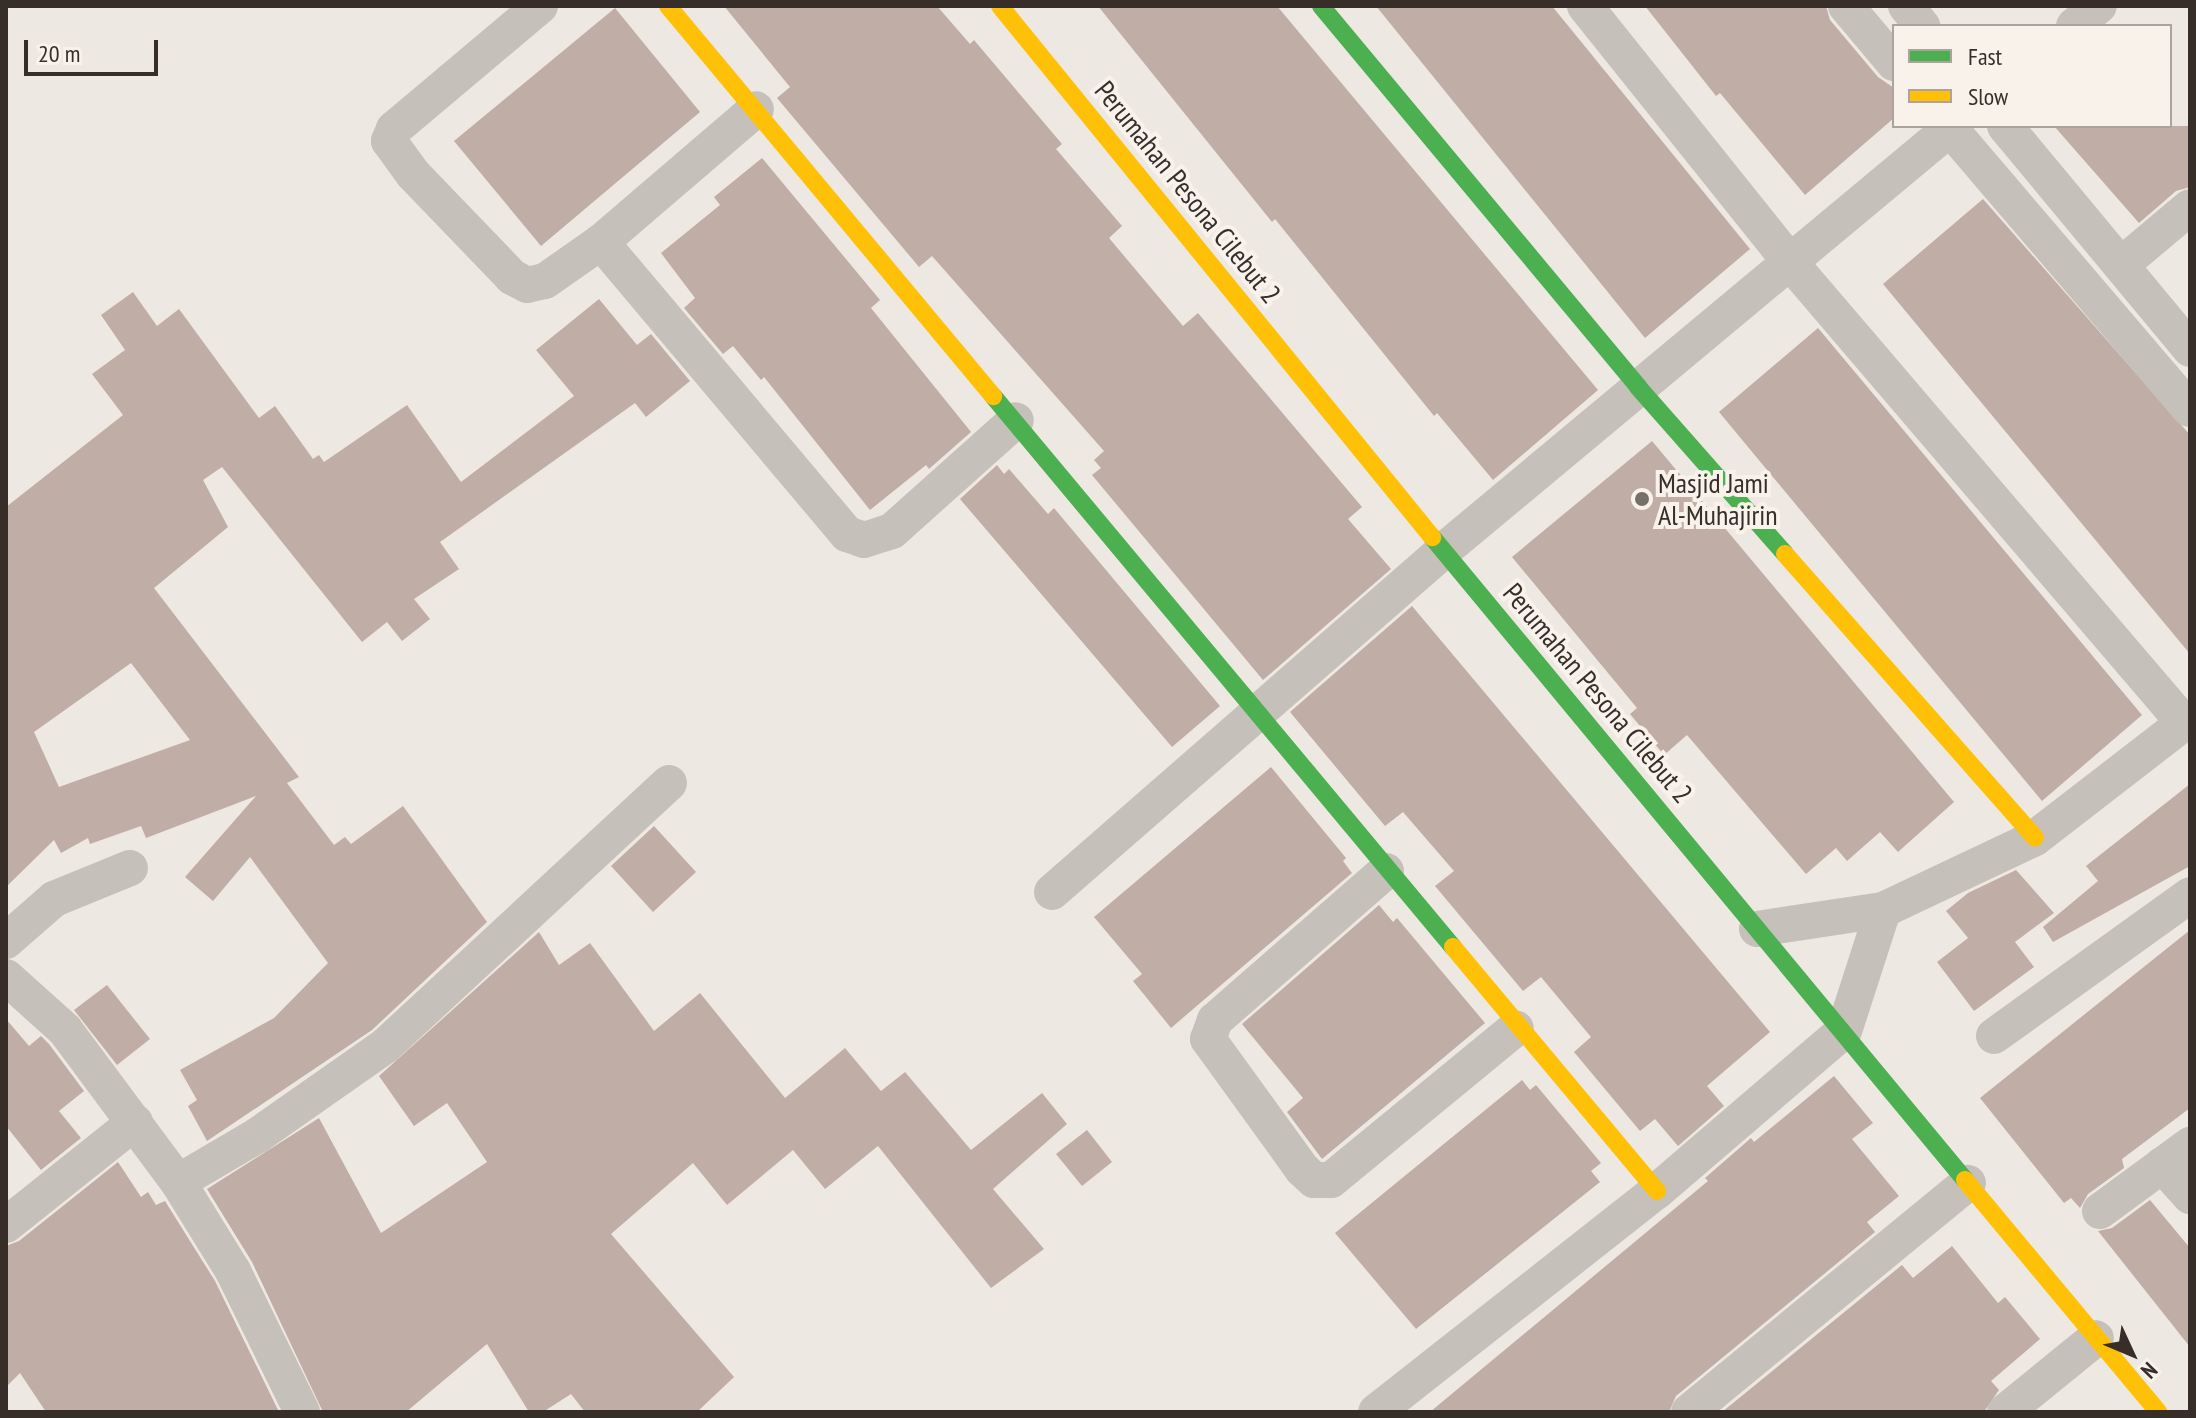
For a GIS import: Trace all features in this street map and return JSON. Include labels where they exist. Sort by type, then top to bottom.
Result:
[{"type":"street","points":[[540,6],[394,129],[389,141],[446,209],[512,277],[527,285],[545,281],[601,242],[756,109]]},
{"type":"street","points":[[668,6],[1258,711],[1516,1028],[1657,1191]]},
{"type":"street","name":"Perumahan Pesona Cilebut 2","points":[[1000,6],[1443,551],[2158,1412]]},
{"type":"street","points":[[1321,6],[1638,387],[2035,838]]},
{"type":"street","points":[[1585,6],[1789,261],[2187,720],[2035,838],[1883,910],[1757,929]]},
{"type":"street","points":[[1846,6],[1892,61]]},
{"type":"street","points":[[1906,6],[1920,24]]},
{"type":"street","points":[[2076,24],[2099,6]]},
{"type":"street","points":[[1052,892],[1443,551],[1949,128]]},
{"type":"street","points":[[1951,128],[2190,409]]},
{"type":"street","points":[[2007,128],[2190,349]]},
{"type":"street","points":[[2121,265],[2190,207]]},
{"type":"street","points":[[601,242],[847,534],[864,540],[892,531],[1016,420]]},
{"type":"street","points":[[178,1182],[258,1135],[385,1046],[669,783]]},
{"type":"street","points":[[6,941],[54,899],[130,868]]},
{"type":"street","points":[[1386,871],[1215,1020],[1208,1039],[1302,1169],[1314,1180],[1331,1180],[1516,1028]]},
{"type":"street","points":[[1994,1036],[2190,895]]},
{"type":"street","points":[[1376,1412],[1657,1191],[1844,1031],[1883,910]]},
{"type":"street","points":[[6,977],[65,1030],[178,1182],[233,1271],[302,1412]]},
{"type":"street","points":[[6,1225],[135,1122]]},
{"type":"street","points":[[2100,1211],[2176,1155],[2190,1196]]},
{"type":"street","points":[[1689,1412],[1968,1183]]},
{"type":"street","points":[[2005,1412],[2096,1338]]},
{"type":"building","points":[[724,6],[937,6],[970,44],[974,40],[1062,144],[1056,149],[1122,226],[1109,238],[1183,326],[1198,313],[1362,507],[1348,519],[1391,569],[1263,680],[1092,475],[1101,468],[1094,460],[1104,451],[932,256],[919,267],[777,98],[790,87]]},
{"type":"building","points":[[1098,6],[1277,6],[1598,390],[1493,480],[1437,413],[1434,416],[1275,219],[1272,222]]},
{"type":"building","points":[[1376,6],[1552,6],[1750,249],[1645,338]]},
{"type":"building","points":[[1645,6],[1826,6],[1830,20],[1878,77],[1892,87],[1892,120],[1805,195],[1720,93],[1716,96]]},
{"type":"building","points":[[615,8],[700,112],[541,246],[454,141]]},
{"type":"building","points":[[2190,126],[2190,187],[2176,191],[2139,223],[2056,128]]},
{"type":"building","points":[[762,158],[880,300],[871,308],[971,432],[929,469],[926,465],[870,510],[764,377],[761,380],[733,346],[723,354],[684,308],[695,298],[661,253],[720,205],[714,197]]},
{"type":"building","points":[[1983,199],[2190,435],[2190,654],[1883,284]]},
{"type":"building","points":[[133,292],[157,326],[179,309],[259,418],[275,406],[313,459],[319,455],[324,462],[407,405],[461,482],[574,396],[536,350],[599,299],[637,345],[651,334],[690,381],[646,417],[635,403],[440,542],[459,569],[414,599],[430,619],[402,641],[387,622],[362,642],[222,467],[203,480],[228,527],[154,588],[299,777],[287,783],[334,845],[345,837],[351,844],[403,806],[487,922],[372,1030],[207,1141],[188,1106],[197,1100],[180,1070],[274,1018],[328,963],[250,857],[213,901],[185,877],[256,796],[146,838],[141,826],[90,844],[88,838],[61,853],[54,840],[6,887],[6,507],[123,415],[92,374],[125,350],[101,315]],"holes":[[[131,663],[190,740],[59,787],[34,732]]]},
{"type":"building","points":[[1818,328],[2142,715],[2042,801],[1719,412]]},
{"type":"building","points":[[1652,441],[1954,802],[1898,852],[1880,832],[1847,861],[1836,848],[1806,874],[1687,735],[1664,755],[1630,714],[1637,708],[1512,557]]},
{"type":"building","points":[[997,465],[1004,474],[1009,469],[1048,514],[1054,508],[1220,706],[1172,747],[960,499]]},
{"type":"building","points":[[1412,606],[1770,1032],[1707,1086],[1724,1106],[1678,1146],[1655,1119],[1640,1131],[1574,1052],[1591,1037],[1541,977],[1523,991],[1435,886],[1454,871],[1403,812],[1385,826],[1290,712]]},
{"type":"building","points":[[1271,767],[1346,858],[1343,861],[1352,873],[1171,1028],[1133,981],[1142,974],[1094,917]]},
{"type":"building","points":[[2190,784],[2190,866],[2053,942],[2043,927],[2098,881],[2086,866]]},
{"type":"building","points":[[654,826],[696,872],[653,912],[611,866]]},
{"type":"building","points":[[2016,870],[2054,913],[2015,942],[2034,967],[1974,1011],[1937,962],[1968,938],[1946,911],[1968,893]]},
{"type":"building","points":[[1379,905],[1393,922],[1397,918],[1485,1023],[1322,1159],[1287,1112],[1303,1098],[1242,1024]]},
{"type":"building","points":[[2190,930],[2190,1108],[2122,1159],[2124,1168],[2088,1194],[2080,1208],[2071,1198],[2064,1203],[1980,1098]]},
{"type":"building","points":[[539,932],[559,965],[590,943],[654,1031],[700,993],[785,1098],[845,1048],[881,1091],[905,1072],[971,1150],[1042,1093],[1067,1124],[993,1189],[1044,1249],[991,1288],[878,1146],[825,1189],[793,1150],[727,1205],[693,1163],[611,1234],[734,1377],[697,1412],[585,1412],[571,1394],[543,1412],[529,1412],[487,1344],[406,1412],[323,1412],[252,1262],[207,1189],[319,1118],[381,1233],[487,1162],[447,1103],[414,1126],[379,1076]]},
{"type":"building","points":[[107,985],[150,1039],[117,1065],[74,1010]]},
{"type":"building","points":[[6,1019],[29,1046],[41,1036],[84,1091],[59,1111],[81,1138],[41,1170],[6,1126]]},
{"type":"building","points":[[1834,1076],[1873,1123],[1852,1139],[1899,1196],[1867,1222],[1875,1232],[1676,1396],[1669,1412],[1430,1412],[1708,1181],[1705,1178],[1751,1138],[1754,1142]]},
{"type":"building","points":[[1522,1080],[1530,1090],[1536,1085],[1601,1163],[1591,1171],[1600,1182],[1416,1329],[1335,1233]]},
{"type":"building","points":[[1087,1130],[1112,1162],[1082,1186],[1056,1154]]},
{"type":"building","points":[[118,1162],[141,1197],[148,1192],[156,1205],[165,1201],[215,1281],[279,1412],[46,1412],[20,1373],[6,1387],[6,1246],[19,1241]]},
{"type":"building","points":[[2150,1200],[2190,1248],[2190,1347],[2098,1231],[2112,1228]]},
{"type":"building","points":[[1952,1246],[1998,1303],[2005,1297],[2040,1339],[1991,1381],[1999,1390],[1984,1412],[1722,1412],[1902,1265],[1913,1278]]},
{"type":"traffic: fast","points":[[1321,6],[1638,387],[1785,554]]},
{"type":"traffic: fast","points":[[993,396],[1453,947]]},
{"type":"traffic: fast","points":[[1432,537],[1965,1180]]},
{"type":"traffic: slow","points":[[668,6],[993,396]]},
{"type":"traffic: slow","points":[[1000,6],[1432,537]]},
{"type":"traffic: slow","points":[[1785,554],[2035,838]]},
{"type":"traffic: slow","points":[[1453,947],[1657,1191]]},
{"type":"traffic: slow","points":[[1965,1180],[2158,1412]]},
{"type":"place","name":"Masjid Jami Al-Muhajirin","points":[[1642,499]]}]
